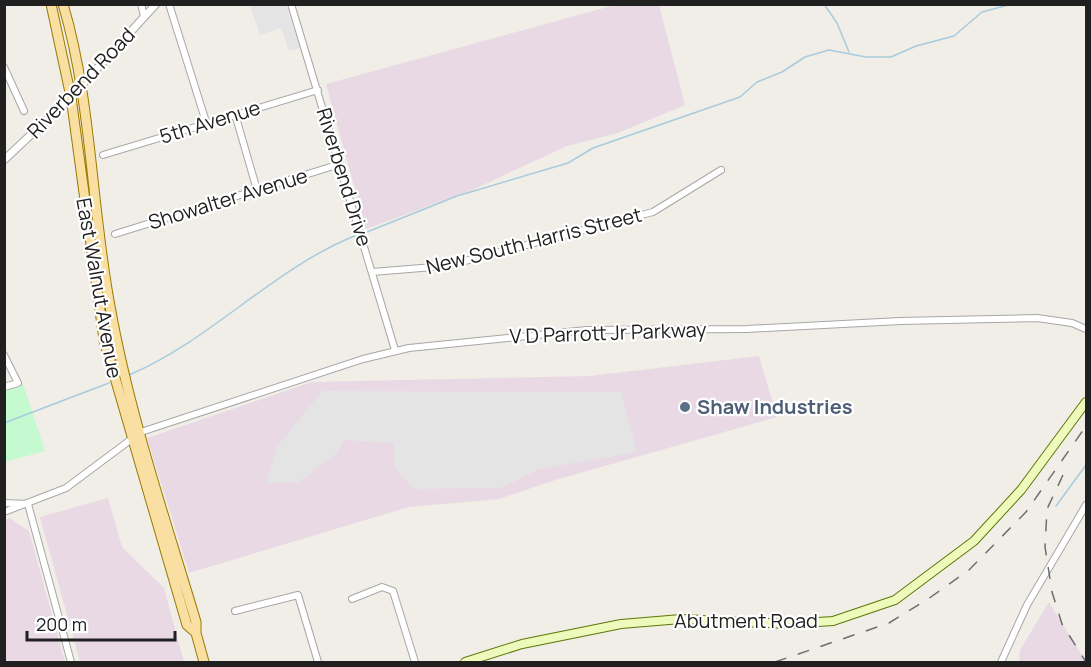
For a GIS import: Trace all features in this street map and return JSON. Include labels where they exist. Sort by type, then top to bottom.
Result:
[{"type":"main road","name":"East Walnut Avenue","points":[[51,4],[70,97],[99,312],[112,375],[187,625],[196,633]]},
{"type":"main road","name":"East Walnut Avenue","points":[[63,4],[80,86],[109,304],[141,432],[196,622],[196,633],[204,663]]},
{"type":"main road","name":"Abutment Road","points":[[465,663],[522,644],[621,624],[681,619],[787,624],[832,621],[895,600],[974,541],[1021,490],[1086,402]]},
{"type":"street","points":[[141,4],[144,16]]},
{"type":"street","name":"Riverbend Road","points":[[4,160],[70,97],[156,4]]},
{"type":"street","points":[[169,4],[206,122]]},
{"type":"street","name":"Riverbend Drive","points":[[291,4],[395,350]]},
{"type":"street","points":[[4,67],[24,111]]},
{"type":"street","name":"5th Avenue","points":[[103,155],[318,90]]},
{"type":"street","points":[[235,114],[257,190]]},
{"type":"street","name":"Showalter Avenue","points":[[115,234],[340,164]]},
{"type":"street","name":"New South Harris Street","points":[[372,272],[446,266],[653,212],[721,170]]},
{"type":"street","name":"V D Parrott Jr Parkway","points":[[4,512],[66,488],[141,432],[395,350],[446,342],[586,330],[747,329],[1037,318],[1071,323],[1086,329]]},
{"type":"street","points":[[4,355],[18,383],[4,387]]},
{"type":"street","points":[[4,503],[28,504],[71,663]]},
{"type":"street","points":[[1001,663],[1027,605],[1086,505]]},
{"type":"street","points":[[352,599],[382,587],[393,591],[415,663]]},
{"type":"street","points":[[235,611],[298,596],[318,663]]},
{"type":"shaded area","points":[[250,5],[286,5],[300,48],[289,51],[281,28],[260,35]]},
{"type":"shaded area","points":[[615,5],[659,5],[685,105],[618,133],[567,146],[470,191],[366,229],[326,84]]},
{"type":"shaded area","points":[[759,356],[777,417],[552,481],[499,499],[409,507],[189,573],[147,438],[312,382],[590,376]]},
{"type":"shaded area","points":[[322,391],[621,392],[637,452],[540,469],[501,488],[413,489],[394,466],[394,443],[344,440],[336,454],[299,482],[266,483],[277,447]]},
{"type":"shaded area","points":[[108,498],[122,547],[164,588],[184,662],[80,662],[40,517]]},
{"type":"shaded area","points":[[9,518],[29,531],[65,662],[5,662],[4,520]]},
{"type":"shaded area","points":[[1049,602],[1086,662],[1019,662],[1020,650]]},
{"type":"green space","points":[[23,384],[45,451],[5,462],[5,390]]},
{"type":"waterway","points":[[824,4],[837,23],[849,52]]},
{"type":"waterway","points":[[362,234],[457,196],[568,163],[593,148],[740,97],[757,82],[782,72],[805,57],[829,50],[866,57],[891,57],[916,46],[954,36],[982,12],[1012,4]]},
{"type":"waterway","points":[[129,375],[188,343],[298,266],[326,249],[357,235]]},
{"type":"waterway","points":[[4,423],[109,383]]},
{"type":"waterway","points":[[1056,506],[1086,465]]},
{"type":"railway","points":[[775,662],[889,623],[969,570],[1026,512],[1086,426]]},
{"type":"railway","points":[[1063,475],[1047,509],[1045,547],[1052,592],[1062,624],[1086,662]]},
{"type":"place","name":"Shaw Industries","points":[[685,407]]}]
